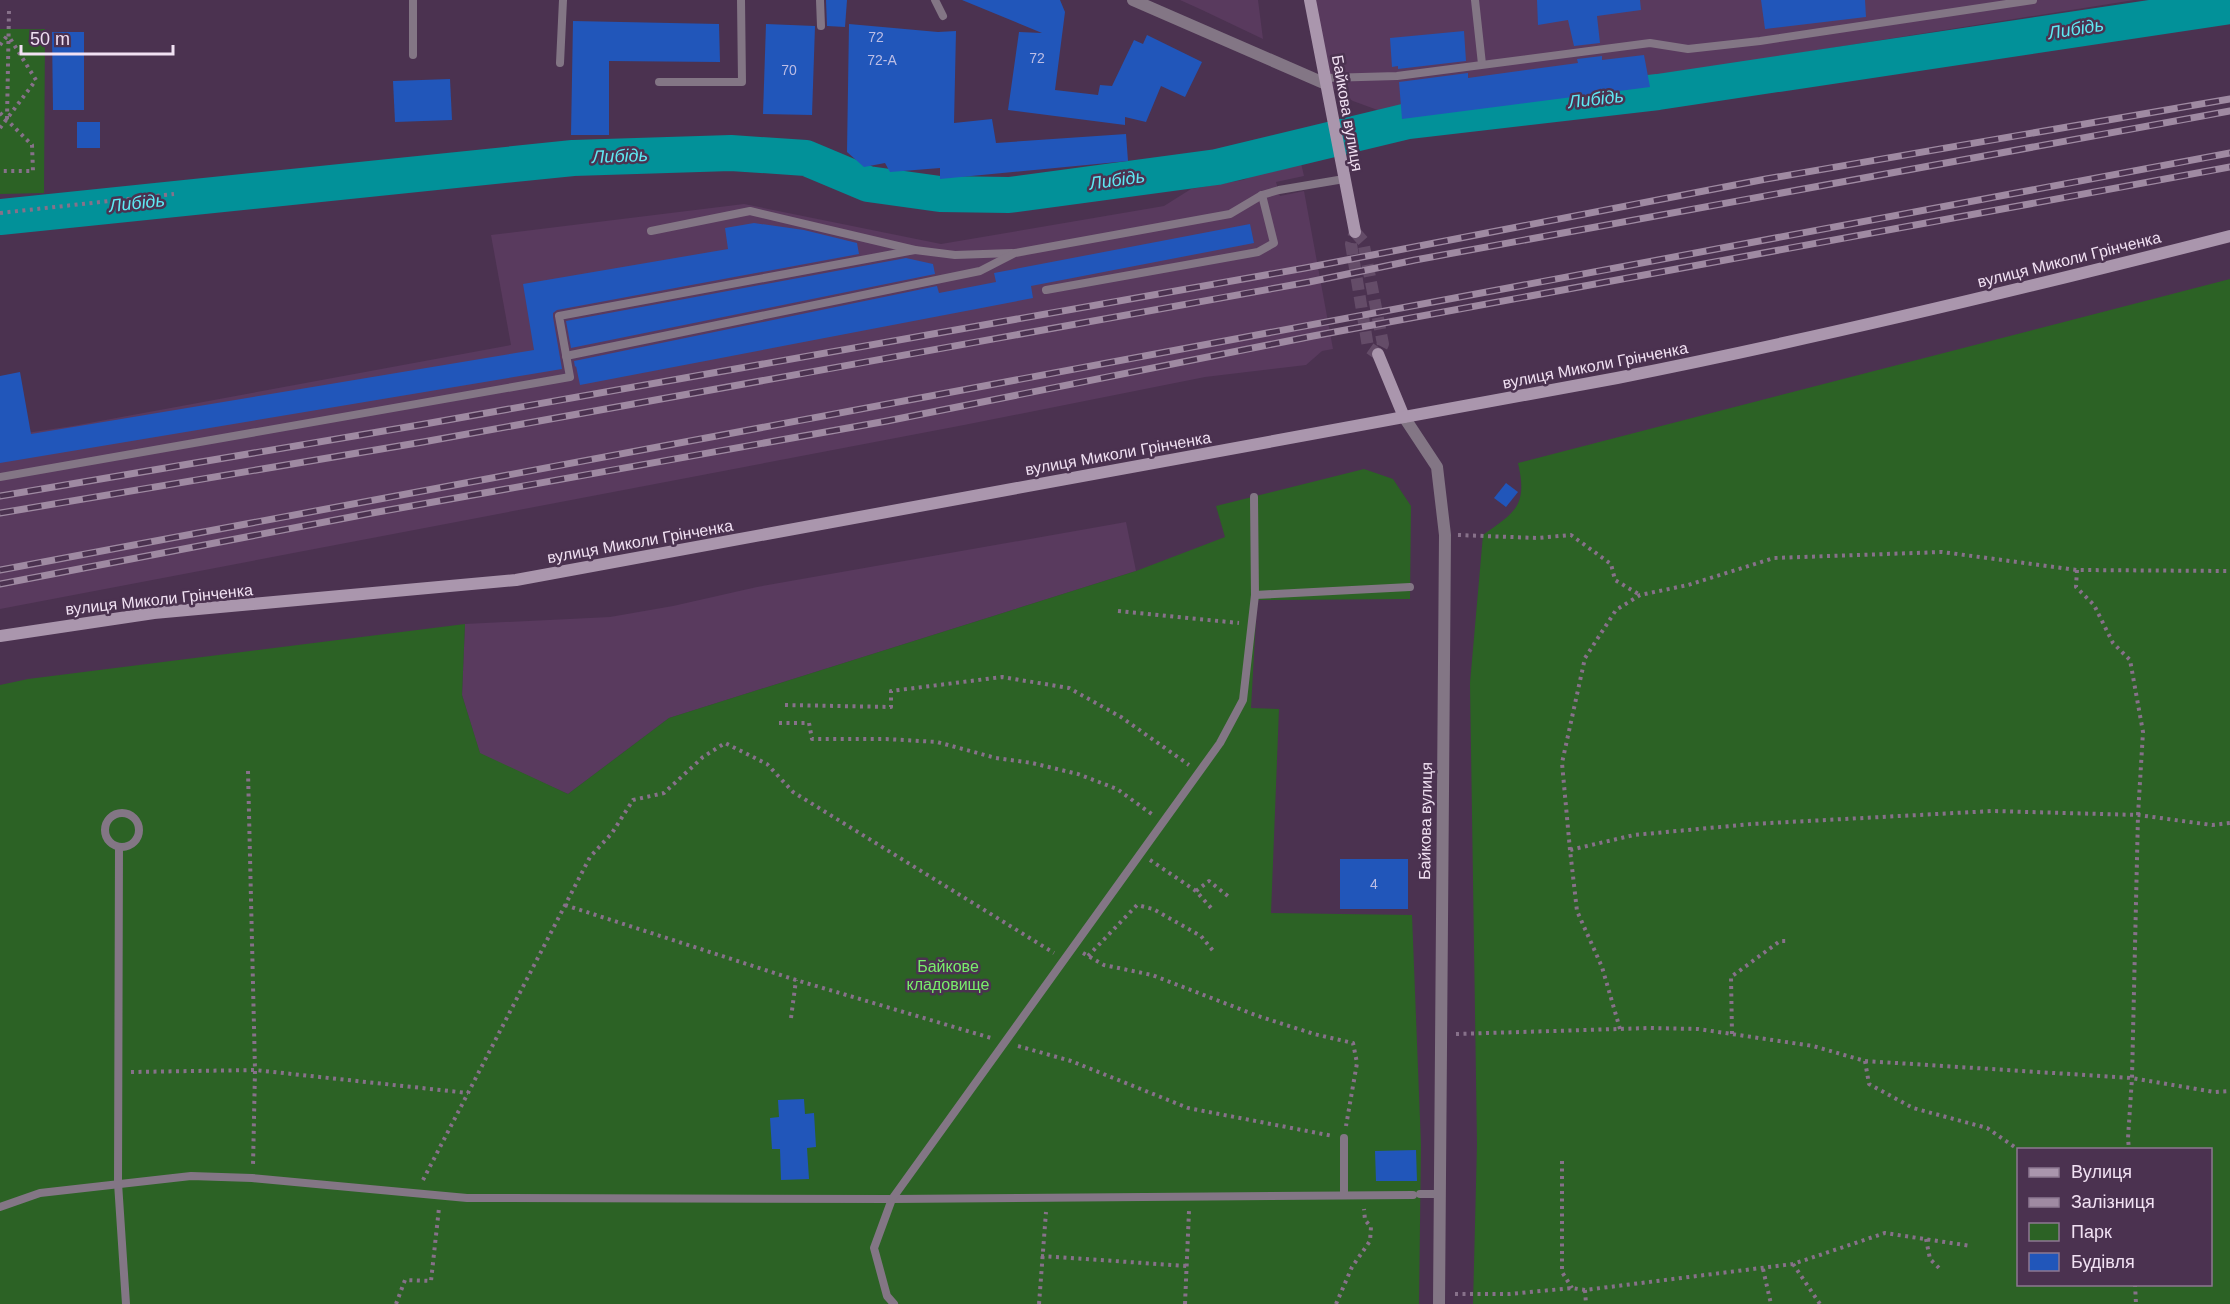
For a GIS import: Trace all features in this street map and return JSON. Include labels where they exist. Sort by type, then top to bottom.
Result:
[{"type":"main road","name":"Байкова вулиця","points":[[1310,0],[1355,232]]},
{"type":"main road","name":"вулиця Миколи Грінченка","points":[[0,636],[154,613],[516,580],[1729,356],[2055,281],[2230,236]]},
{"type":"main road","name":"Байкова вулиця","points":[[1378,354],[1404,417]]},
{"type":"street","points":[[1133,0],[1326,81]]},
{"type":"street","name":"Байкова вулиця","points":[[1404,417],[1437,467],[1445,535],[1439,1299]]},
{"type":"lane","points":[[413,0],[413,55]]},
{"type":"lane","points":[[560,63],[563,0]]},
{"type":"lane","points":[[659,82],[742,82],[741,0]]},
{"type":"lane","points":[[820,0],[821,26]]},
{"type":"lane","points":[[935,0],[943,16]]},
{"type":"lane","points":[[1475,0],[1482,64]]},
{"type":"lane","points":[[1326,81],[1397,76],[1650,43],[1688,49],[1760,41],[2033,0]]},
{"type":"lane","points":[[651,231],[750,212],[915,250],[955,255],[1015,253],[1230,214],[1262,195],[1343,178]]},
{"type":"lane","points":[[1046,290],[1258,252],[1274,243],[1262,195]]},
{"type":"lane","points":[[0,477],[570,377],[559,316],[915,250]]},
{"type":"lane","points":[[566,356],[980,271],[1015,253]]},
{"type":"lane","points":[[894,1304],[887,1296],[874,1248],[892,1199],[1200,772],[1220,743],[1243,700],[1255,595],[1254,497]]},
{"type":"lane","points":[[1255,595],[1410,587]]},
{"type":"lane","points":[[119,812],[128,813],[138,824],[139,832],[136,840],[130,845],[119,847],[110,843],[105,836],[104,828],[107,820],[113,815],[119,812]]},
{"type":"lane","points":[[119,847],[118,1183],[126,1304]]},
{"type":"lane","points":[[1344,1138],[1344,1195]]},
{"type":"lane","points":[[0,1207],[40,1192],[191,1176],[252,1178],[467,1198],[892,1199],[1440,1194]]},
{"type":"path","points":[[7,120],[9,11]]},
{"type":"path","points":[[0,45],[8,35]]},
{"type":"path","points":[[0,128],[36,80],[8,35]]},
{"type":"path","points":[[0,113],[32,145],[33,171],[0,171]]},
{"type":"path","points":[[0,213],[174,194]]},
{"type":"path","points":[[1445,535],[1537,538],[1571,535],[1611,564],[1615,580],[1640,595]]},
{"type":"path","points":[[1620,1029],[1602,967],[1577,911],[1562,763],[1585,658],[1616,610],[1640,595],[1688,585],[1774,558],[1942,552],[2077,570],[2230,571]]},
{"type":"path","points":[[2077,570],[2076,587],[2094,606],[2113,643],[2130,660],[2143,732],[2129,1148]]},
{"type":"path","points":[[1118,611],[1228,622]]},
{"type":"path","points":[[785,705],[891,707],[891,691],[1002,677],[1069,688],[1120,717],[1200,772]]},
{"type":"path","points":[[779,723],[809,723],[812,739],[937,742],[996,758],[1032,763],[1078,774],[1117,789],[1163,823]]},
{"type":"path","points":[[416,1193],[590,857],[612,833],[633,800],[664,793],[703,757],[725,743],[767,764],[793,792],[1065,960]]},
{"type":"path","points":[[248,771],[255,1070],[252,1178]]},
{"type":"path","points":[[1570,850],[1635,835],[1847,818],[1992,811],[2139,815],[2212,825],[2230,823]]},
{"type":"path","points":[[1141,853],[1196,891],[1212,909]]},
{"type":"path","points":[[1196,891],[1209,881],[1229,897]]},
{"type":"path","points":[[565,905],[796,980],[1071,1061],[1188,1108],[1344,1138],[1358,1063],[1353,1043],[1258,1016],[1152,975],[1104,965],[1088,956],[1137,905],[1153,909],[1201,936],[1214,952]]},
{"type":"path","points":[[1732,1034],[1731,977],[1780,941],[1789,941]]},
{"type":"path","points":[[791,1018],[796,980]]},
{"type":"path","points":[[1440,1035],[1620,1029],[1698,1029],[1813,1046],[1865,1061],[2132,1078],[2214,1092],[2230,1091]]},
{"type":"path","points":[[1865,1061],[1869,1084],[1913,1108],[1987,1128],[2017,1148]]},
{"type":"path","points":[[119,1072],[255,1070],[468,1093]]},
{"type":"path","points":[[1562,1161],[1562,1272],[1572,1288]]},
{"type":"path","points":[[1336,1304],[1352,1267],[1370,1241],[1371,1227],[1365,1220],[1364,1195]]},
{"type":"path","points":[[396,1304],[405,1281],[431,1281],[440,1196]]},
{"type":"path","points":[[1185,1304],[1189,1210]]},
{"type":"path","points":[[1038,1304],[1046,1212]]},
{"type":"path","points":[[1439,1299],[1572,1288],[1586,1290],[1763,1269],[1793,1264],[1885,1233],[1971,1246]]},
{"type":"path","points":[[1926,1239],[1930,1259],[1939,1268]]},
{"type":"path","points":[[1041,1256],[1187,1266]]},
{"type":"path","points":[[1793,1264],[1820,1304]]},
{"type":"path","points":[[1763,1269],[1771,1304]]},
{"type":"path","points":[[2135,1286],[2136,1304]]},
{"type":"path","points":[[1586,1290],[1586,1304]]},
{"type":"shaded area","points":[[1180,0],[1258,0],[1263,39],[1200,9]]},
{"type":"shaded area","points":[[1310,0],[2134,0],[1648,77],[1402,119],[1353,101],[1326,84]]},
{"type":"shaded area","points":[[1290,161],[1301,163],[1304,176],[1276,182],[1280,196],[1304,191],[1333,349],[1322,351],[1306,365],[1205,377],[0,609],[0,437],[73,426],[511,345],[491,235],[744,204],[941,244],[1164,206],[1191,189],[1243,180]]},
{"type":"shaded area","points":[[1126,522],[1136,571],[669,718],[568,794],[480,754],[462,695],[465,624],[610,617],[673,606],[757,587]]},
{"type":"green space","points":[[0,29],[45,29],[44,193],[0,194]]},
{"type":"green space","points":[[2230,279],[2230,1304],[1473,1304],[1477,1144],[1470,683],[1483,535],[1511,513],[1516,506],[1520,499],[1521,477],[1518,463]]},
{"type":"green space","name":"Байкове кладовище","points":[[1364,469],[1393,479],[1411,506],[1410,599],[1257,600],[1251,708],[1279,709],[1271,913],[1412,915],[1421,1145],[1419,1304],[0,1304],[0,685],[28,679],[465,624],[462,695],[480,753],[568,794],[669,718],[1136,571],[1225,537],[1216,506]]},
{"type":"building","points":[[826,0],[847,0],[845,27],[827,26]]},
{"type":"building","points":[[962,0],[1060,0],[1065,12],[1055,90],[1098,95],[1100,85],[1112,86],[1134,40],[1143,44],[1147,35],[1202,62],[1185,97],[1161,86],[1146,122],[1125,117],[1125,125],[1008,110],[1019,32],[1042,33]]},
{"type":"building","points":[[1537,0],[1640,0],[1641,10],[1597,16],[1600,43],[1574,46],[1568,20],[1538,25]]},
{"type":"building","points":[[1761,0],[1865,0],[1866,17],[1765,29]]},
{"type":"building","points":[[573,21],[719,24],[720,62],[609,61],[609,135],[571,135]]},
{"type":"building","points":[[766,24],[815,26],[812,115],[763,114]]},
{"type":"building","points":[[849,24],[938,32],[956,31],[954,123],[992,119],[996,143],[1126,134],[1128,161],[940,179],[940,168],[890,172],[885,163],[864,167],[847,152]]},
{"type":"building","points":[[1464,31],[1466,61],[1398,69],[1398,66],[1392,67],[1390,38]]},
{"type":"building","points":[[52,32],[84,32],[84,110],[53,110]]},
{"type":"building","points":[[1644,55],[1650,87],[1402,119],[1399,82],[1468,73],[1468,78],[1578,63],[1577,59],[1602,56],[1602,60]]},
{"type":"building","points":[[450,79],[452,120],[395,122],[393,81]]},
{"type":"building","points":[[77,122],[100,122],[100,148],[77,148]]},
{"type":"building","points":[[754,223],[804,230],[857,243],[859,254],[557,310],[553,313],[553,317],[562,369],[0,463],[0,376],[20,372],[31,434],[534,350],[523,284],[728,249],[725,228]]},
{"type":"building","points":[[1250,224],[1254,243],[1031,286],[1033,298],[580,385],[575,367],[574,361],[937,286],[939,293],[996,282],[994,273]]},
{"type":"building","points":[[906,258],[933,264],[935,274],[571,348],[566,321]]},
{"type":"building","points":[[1506,483],[1518,492],[1506,507],[1494,498]]},
{"type":"building","points":[[1340,859],[1408,859],[1408,909],[1340,909]]},
{"type":"building","points":[[804,1099],[805,1114],[814,1113],[816,1147],[807,1148],[809,1179],[781,1180],[780,1149],[772,1149],[770,1118],[779,1117],[778,1100]]},
{"type":"building","points":[[1416,1150],[1417,1181],[1376,1181],[1375,1151]]},
{"type":"waterway","name":"Либідь","points":[[0,217],[573,158],[731,153],[806,158],[868,184],[940,194],[1009,195],[1217,167],[1408,121],[1658,92],[2230,6]]},
{"type":"tunnel","points":[[1355,232],[1363,241],[1383,344],[1378,354],[1368,347],[1351,244],[1355,232]]},
{"type":"railway","points":[[0,496],[419,425],[1305,268],[1766,179],[2230,99]]},
{"type":"railway","points":[[0,513],[423,442],[1309,282],[1415,260],[2230,111]]},
{"type":"railway","points":[[0,570],[2230,153]]},
{"type":"railway","points":[[0,584],[372,513],[887,421],[1313,336],[2230,167]]}]
